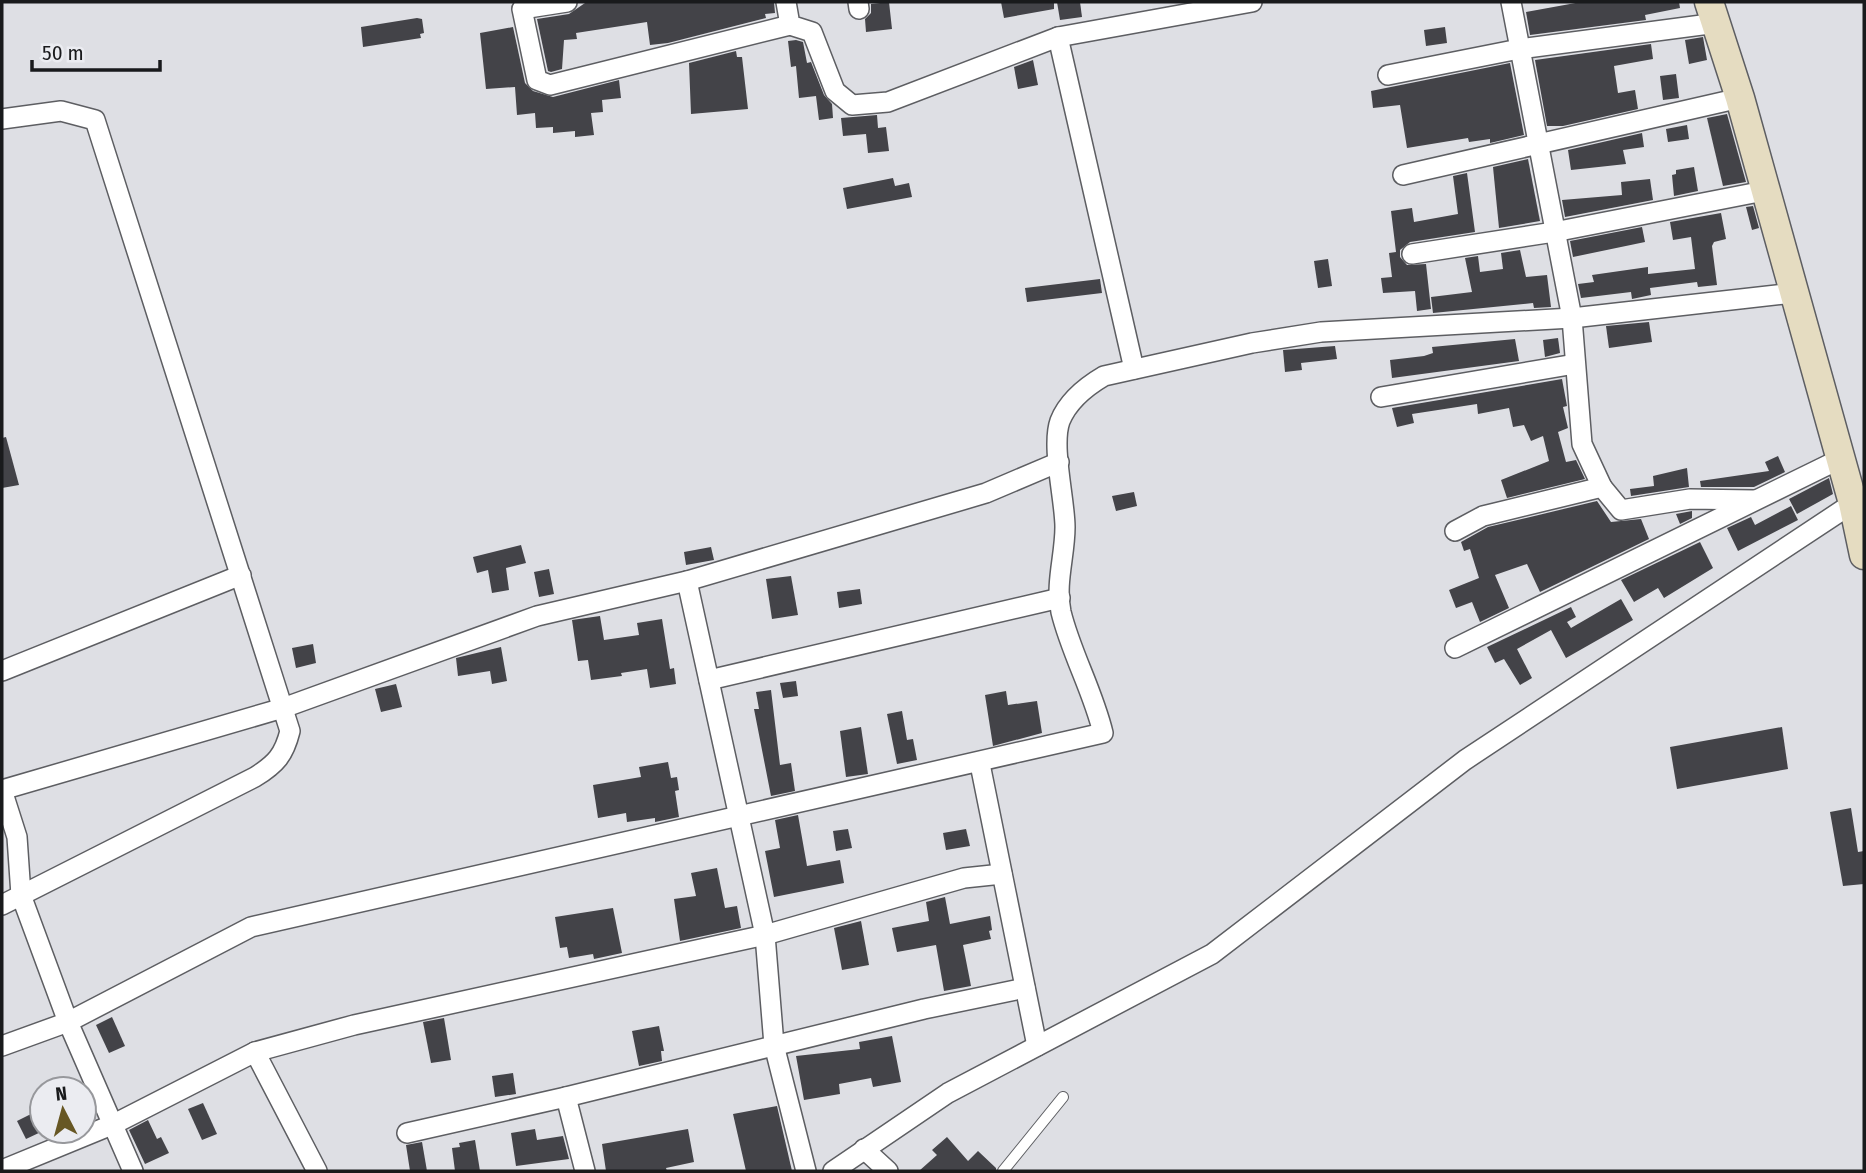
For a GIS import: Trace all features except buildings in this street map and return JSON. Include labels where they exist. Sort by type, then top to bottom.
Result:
[{"type":"main road","points":[[1713,13],[1740,98],[1863,540]]},
{"type":"street","points":[[567,2],[522,9],[537,80],[550,85],[790,25],[812,32],[835,91],[852,105],[888,102],[1058,37],[1252,2]]},
{"type":"street","points":[[786,2],[790,25]]},
{"type":"street","points":[[1511,2],[1572,318],[1582,444],[1602,487],[1621,510],[1690,499],[1758,500]]},
{"type":"street","points":[[1388,75],[1713,13]]},
{"type":"street","points":[[1058,37],[1134,369]]},
{"type":"street","points":[[1403,175],[1740,98]]},
{"type":"street","points":[[2,119],[61,111],[95,120],[290,731],[285,750],[277,763],[2,905]]},
{"type":"street","points":[[1412,254],[1555,232],[1764,191]]},
{"type":"street","points":[[2,1046],[68,1022],[251,927],[980,764],[1103,733],[1095,698],[1061,612],[1058,584],[1065,528],[1059,462],[1060,422],[1083,388],[1104,376],[1252,343],[1321,332],[1572,318],[1793,293]]},
{"type":"street","points":[[1381,397],[1575,364]]},
{"type":"street","points":[[1455,648],[1840,459]]},
{"type":"street","points":[[133,1171],[68,1022],[21,895],[17,838],[2,790],[283,708],[537,616],[687,581],[986,493],[1059,462]]},
{"type":"street","points":[[1455,531],[1483,516],[1602,487]]},
{"type":"street","points":[[833,1171],[948,1093],[1212,954],[1465,760],[1853,503]]},
{"type":"street","points":[[2,671],[241,575]]},
{"type":"street","points":[[687,581],[765,935],[774,1045],[806,1171]]},
{"type":"street","points":[[709,680],[1060,598]]},
{"type":"street","points":[[980,764],[1037,1046]]},
{"type":"street","points":[[2,1170],[114,1124],[255,1052],[354,1025],[765,935],[964,878],[1002,874]]},
{"type":"street","points":[[407,1133],[1025,988]]},
{"type":"street","points":[[255,1052],[317,1171]]},
{"type":"street","points":[[566,1097],[585,1171]]},
{"type":"street","points":[[864,1149],[888,1171]]},
{"type":"lane","points":[[1003,1171],[1063,1097]]}]
